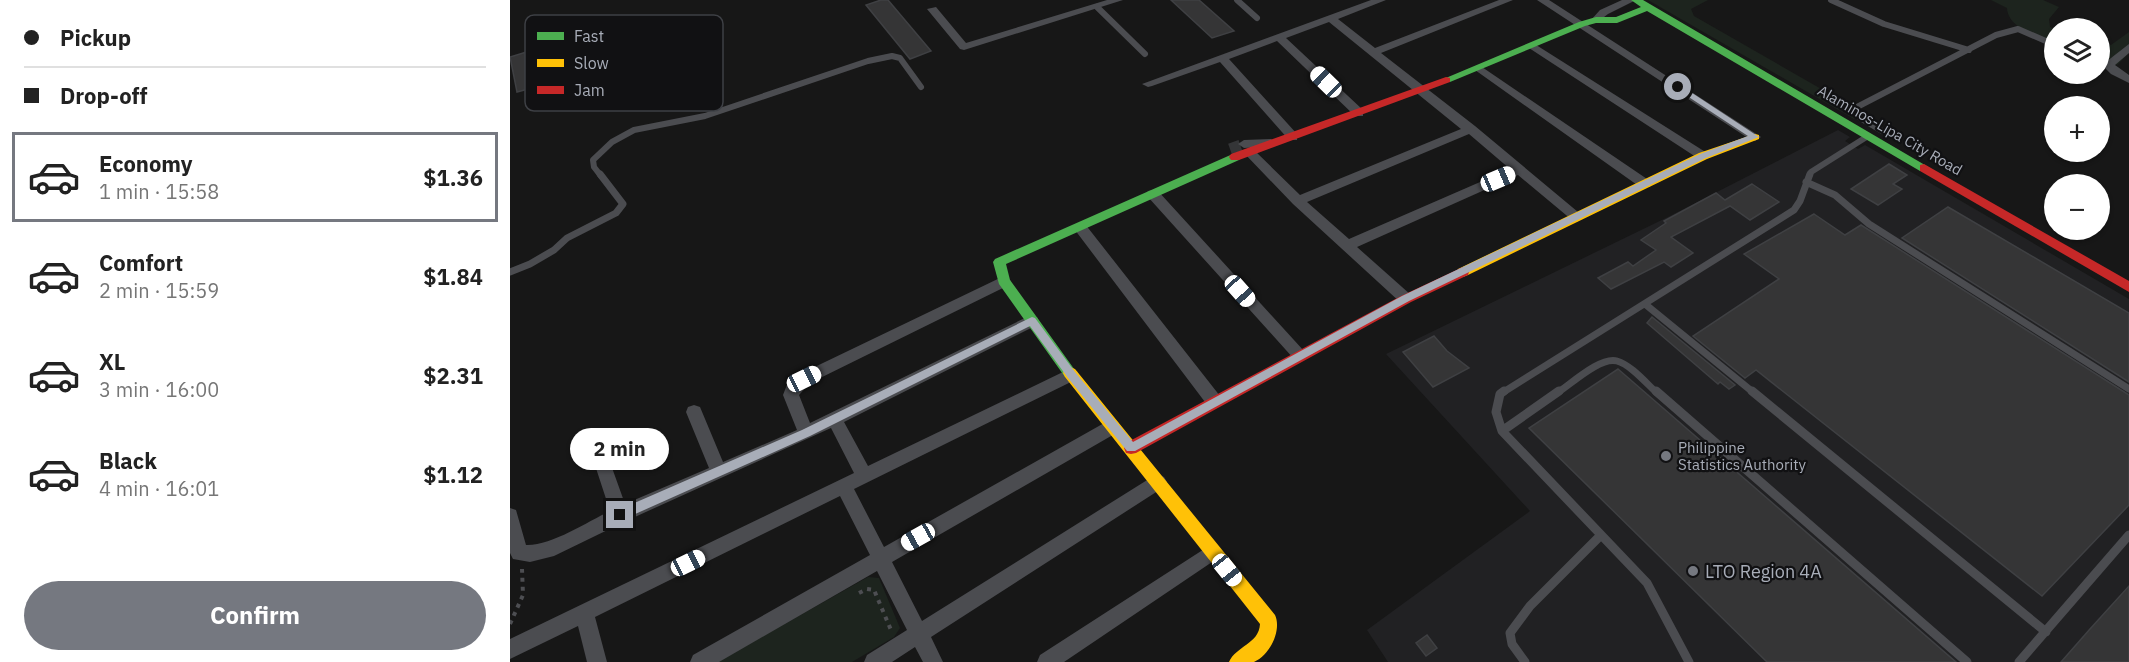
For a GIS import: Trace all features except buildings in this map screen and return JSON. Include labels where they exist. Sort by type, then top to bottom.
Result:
[{"type":"street","points":[[932,9],[964,47],[1118,0]]},
{"type":"street","points":[[1148,84],[1381,0]]},
{"type":"street","points":[[1373,52],[1508,0]]},
{"type":"street","points":[[1542,0],[1755,137]]},
{"type":"street","points":[[1596,20],[1604,12],[1631,0]]},
{"type":"street","points":[[1238,662],[1267,640],[1271,631],[1269,621],[1071,375],[1004,281],[999,261],[1153,194],[1247,148],[1293,137],[1422,90],[1582,24],[1596,20],[1617,20],[1642,4]]},
{"type":"street","name":"Alaminos-Lipa City Road","points":[[1642,4],[2129,287]]},
{"type":"street","points":[[1331,19],[1471,129],[1577,218]]},
{"type":"street","points":[[1278,36],[1359,112]]},
{"type":"street","points":[[1533,46],[1703,156]]},
{"type":"street","points":[[2110,63],[2129,48]]},
{"type":"street","points":[[1222,58],[1293,137]]},
{"type":"street","points":[[1479,68],[1645,184]]},
{"type":"street","points":[[2110,69],[2129,80]]},
{"type":"street","points":[[1298,201],[1471,129]]},
{"type":"street","points":[[1131,448],[1406,299],[1703,156],[1755,137]]},
{"type":"street","points":[[1247,148],[1298,201],[1406,299]]},
{"type":"street","points":[[1221,162],[1230,149]]},
{"type":"street","points":[[1346,246],[1519,170]]},
{"type":"street","points":[[1153,194],[1299,355]]},
{"type":"street","points":[[1080,227],[1214,401]]},
{"type":"street","points":[[806,433],[791,394],[794,387],[804,379],[1004,281]]},
{"type":"street","points":[[510,516],[519,553],[530,554],[548,549],[806,433],[1032,321]]},
{"type":"street","points":[[510,649],[1071,375]]},
{"type":"street","points":[[694,412],[719,471]]},
{"type":"street","points":[[834,419],[865,477]]},
{"type":"street","points":[[700,662],[1112,427]]},
{"type":"street","points":[[600,456],[620,515]]},
{"type":"street","points":[[874,662],[1158,482]]},
{"type":"street","points":[[844,486],[933,662]]},
{"type":"street","points":[[1047,662],[1212,552]]},
{"type":"street","points":[[584,613],[597,662]]},
{"type":"lane","points":[[1238,0],[1257,18]]},
{"type":"lane","points":[[1831,0],[1884,24],[1969,50]]},
{"type":"lane","points":[[1097,7],[1145,54]]},
{"type":"lane","points":[[1882,131],[1860,118],[1856,112],[1857,107],[1996,35],[2018,29],[2044,40]]},
{"type":"lane","points":[[723,110],[813,79],[892,56],[900,58],[921,87]]},
{"type":"lane","points":[[510,272],[530,264],[554,250],[567,238],[616,213],[623,204],[594,167],[593,160],[599,151],[625,134],[650,124],[667,124],[719,111]]},
{"type":"lane","points":[[1689,662],[1647,583],[1502,431],[1495,412],[1495,402],[1500,394],[1794,210],[1801,203],[1811,172],[1868,136]]},
{"type":"lane","points":[[1806,182],[1835,195],[1869,224],[2129,389]]},
{"type":"lane","points":[[1645,304],[2046,632]]},
{"type":"lane","points":[[1502,431],[1602,362],[1616,360],[1633,372],[1967,662]]},
{"type":"lane","points":[[1525,662],[1512,644],[1510,633],[1530,606],[1601,535]]},
{"type":"lane","points":[[2019,662],[2129,535]]},
{"type":"path","points":[[510,624],[523,595],[521,571],[530,554]]},
{"type":"path","points":[[874,590],[898,648]]},
{"type":"shaded area","points":[[1648,0],[1708,0],[1691,9],[1694,16],[1844,102],[1855,103],[1851,111],[1857,117],[1854,119]]},
{"type":"shaded area","points":[[1991,0],[2043,0],[2059,7],[2050,18],[2044,18],[2044,38],[2018,26],[2009,15],[2007,8]]},
{"type":"shaded area","points":[[2129,32],[2129,53],[2117,65],[2110,62],[2111,45]]},
{"type":"shaded area","points":[[1838,130],[1850,137],[1845,141],[1858,149],[1865,145],[2129,299],[2129,662],[1388,662],[1367,630],[1530,511],[1386,354],[1670,216]]},
{"type":"shaded area","points":[[868,577],[879,578],[900,628],[894,637],[852,662],[717,662]]},
{"type":"tunnel","points":[[1230,149],[1244,144]]},
{"type":"traffic: fast","points":[[1636,0],[1924,168]]},
{"type":"traffic: fast","points":[[1446,80],[1582,24],[1596,20],[1617,20],[1648,7]]},
{"type":"traffic: fast","points":[[1070,373],[1004,281],[999,262],[1235,157]]},
{"type":"traffic: slow","points":[[1463,272],[1703,156],[1755,137]]},
{"type":"traffic: slow","points":[[1070,373],[1269,621],[1269,629],[1264,641],[1238,662]]},
{"type":"traffic: jam","points":[[1235,157],[1446,80]]},
{"type":"traffic: jam","points":[[1924,168],[2129,287]]},
{"type":"traffic: jam","points":[[1131,448],[1406,299],[1463,272]]},
{"type":"place","name":"Philippine Statistics Authority","points":[[1666,456]]},
{"type":"place","name":"LTO Region 4A","points":[[1693,571]]},
{"type":"route","points":[[620,515],[806,433],[1032,321],[1071,375],[1131,448],[1406,299],[1703,156],[1755,137],[1678,87]]}]
